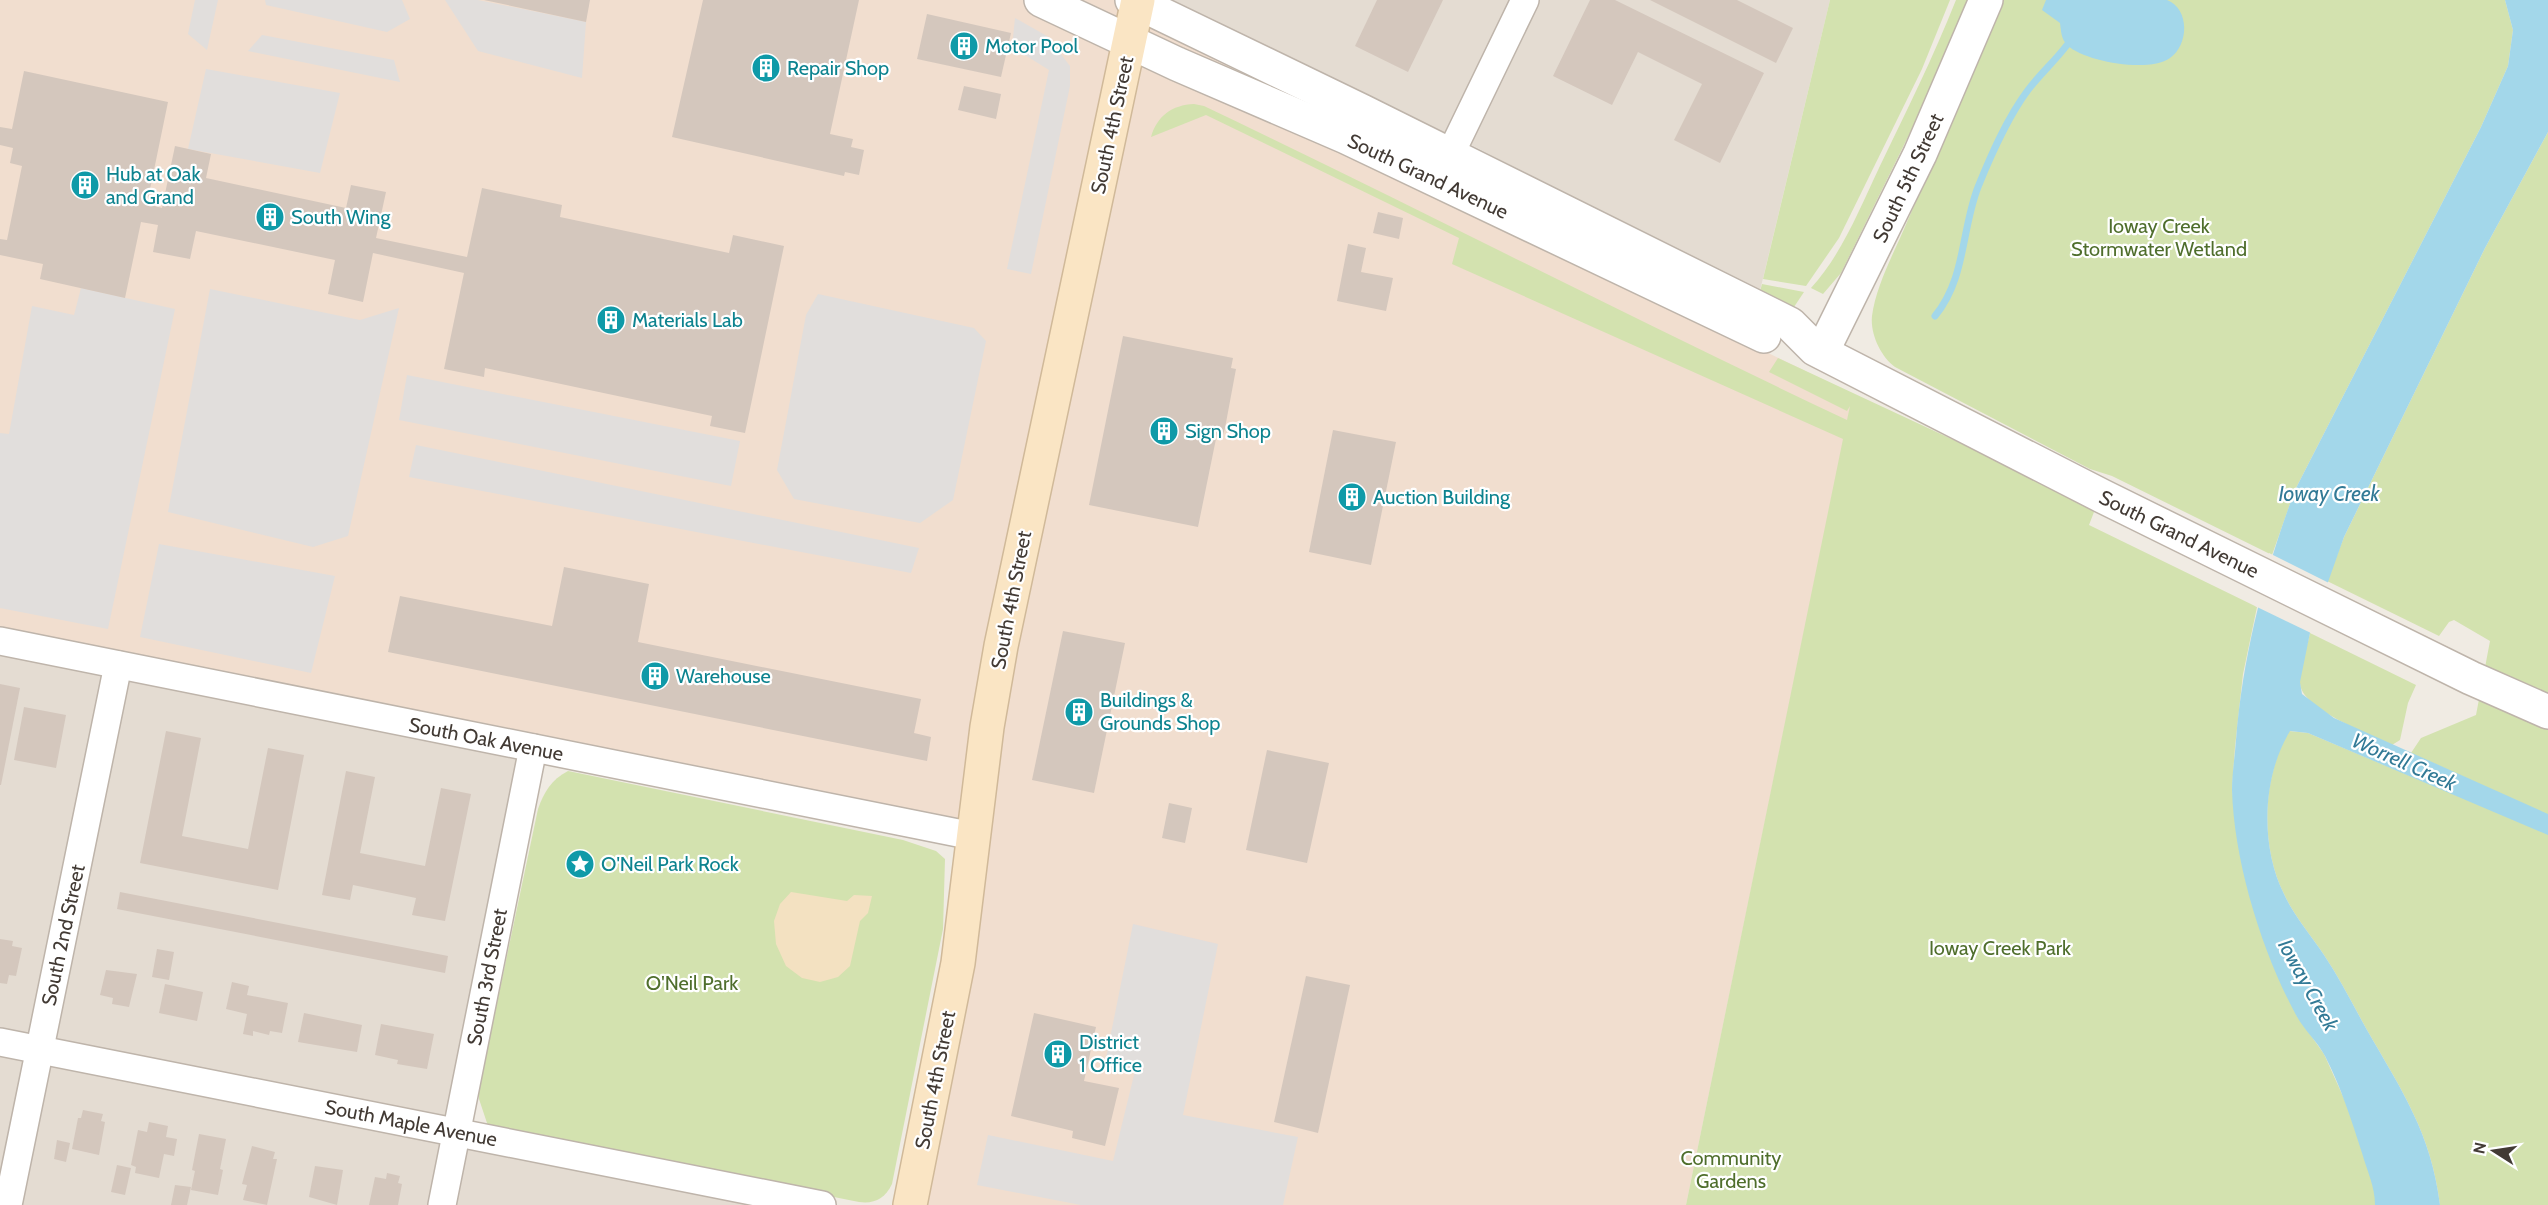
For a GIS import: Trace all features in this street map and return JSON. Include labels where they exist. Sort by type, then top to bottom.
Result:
[{"type":"main road","name":"South 4th Street","points":[[910,1205],[958,963],[987,727],[1001,646],[1130,43],[1136,1]]},
{"type":"street","name":"South Grand Avenue","points":[[1041,0],[1130,43],[1346,137],[1780,344],[1818,350]]},
{"type":"street","points":[[1450,155],[1526,0]]},
{"type":"street","name":"South 5th Street","points":[[1818,350],[1910,175],[1951,86],[1986,0]]},
{"type":"street","name":"South Grand Avenue","points":[[1136,1],[1790,324],[1818,350],[2102,496],[2471,678],[2548,712]]},
{"type":"street","name":"South Oak Avenue","points":[[0,641],[973,836]]},
{"type":"street","name":"South 2nd Street","points":[[8,1205],[118,665]]},
{"type":"street","name":"South 3rd Street","points":[[442,1205],[533,748]]},
{"type":"street","name":"South Maple Avenue","points":[[0,1042],[822,1205]]},
{"type":"shaded area","points":[[0,0],[1129,0],[1626,284],[1853,394],[1686,1205],[910,1205],[972,836],[0,641]]},
{"type":"shaded area","points":[[195,0],[218,0],[207,50],[188,34]]},
{"type":"shaded area","points":[[265,0],[402,0],[410,19],[387,32],[266,5]]},
{"type":"shaded area","points":[[445,0],[478,0],[586,22],[582,78],[478,51]]},
{"type":"shaded area","points":[[1138,0],[1830,0],[1758,299],[1663,253],[1564,193],[1464,141],[1442,169]]},
{"type":"shaded area","points":[[1015,18],[1047,36],[1070,66],[1070,86],[1031,274],[1007,269],[1049,70],[1012,47]]},
{"type":"shaded area","points":[[262,35],[394,60],[400,82],[248,51]]},
{"type":"shaded area","points":[[206,69],[340,93],[320,173],[188,149]]},
{"type":"shaded area","points":[[81,288],[175,309],[108,629],[0,608],[0,433],[9,434],[32,306],[74,315]]},
{"type":"shaded area","points":[[210,289],[360,320],[399,308],[348,536],[313,547],[168,512]]},
{"type":"shaded area","points":[[818,294],[974,328],[986,341],[953,500],[920,523],[794,499],[777,470],[806,315]]},
{"type":"shaded area","points":[[407,375],[740,441],[731,486],[399,420]]},
{"type":"shaded area","points":[[416,445],[919,548],[911,573],[409,477]]},
{"type":"shaded area","points":[[159,544],[335,576],[311,673],[140,637]]},
{"type":"shaded area","points":[[0,641],[533,748],[456,1132],[822,1205],[0,1205]]},
{"type":"shaded area","points":[[1133,924],[1218,944],[1183,1115],[1298,1137],[1283,1205],[1081,1205],[977,1185],[988,1135],[1113,1161],[1135,1071],[1105,1063]]},
{"type":"green space","points":[[1830,0],[1950,0],[1922,69],[1839,238],[1806,286],[1763,279]]},
{"type":"green space","points":[[1956,0],[1969,0],[1932,88],[1841,273],[1823,294],[1811,288],[1832,261],[1849,231],[1919,85]]},
{"type":"green space","name":"Ioway Creek Stormwater Wetland","points":[[2001,0],[2505,0],[2513,30],[2508,66],[2481,127],[2295,490],[2272,555],[2112,476],[2090,469],[1895,367],[1877,344],[1872,316],[1882,280]]},
{"type":"green space","name":"Ioway Creek Park","points":[[1194,104],[1204,106],[1847,420],[1850,406],[1847,411],[1769,372],[1778,358],[2065,492],[2094,512],[2089,525],[2257,607],[2243,674],[2235,747],[2232,789],[2239,843],[2262,935],[2297,1016],[2324,1054],[2350,1112],[2375,1188],[2375,1205],[1686,1205],[1843,439],[1452,264],[1459,238],[1206,115],[1151,137],[1157,123],[1166,113],[1172,109]]},
{"type":"green space","points":[[2548,132],[2548,1205],[2440,1205],[2430,1156],[2413,1113],[2336,973],[2288,902],[2276,875],[2268,833],[2269,790],[2273,769],[2289,731],[2308,733],[2460,797],[2464,777],[2411,753],[2421,738],[2476,715],[2490,641],[2454,620],[2449,622],[2439,636],[2327,581],[2344,537],[2485,248]]},
{"type":"green space","points":[[1762,284],[1804,292],[1794,307],[1777,308],[1758,299]]},
{"type":"green space","points":[[2310,633],[2416,685],[2408,703],[2400,740],[2392,745],[2354,728],[2325,712],[2304,694],[2300,684],[2300,672]]},
{"type":"green space","name":"O'Neil Park","points":[[568,771],[903,840],[936,851],[945,859],[943,929],[892,1184],[882,1197],[870,1202],[859,1202],[500,1131],[488,1126],[479,1099],[479,1088],[538,809],[549,787]]},
{"type":"sand","points":[[791,892],[847,901],[854,895],[872,896],[868,913],[860,921],[850,966],[838,977],[820,982],[802,978],[786,966],[776,944],[774,921],[780,904]]},
{"type":"water","points":[[2046,0],[2167,0],[2175,5],[2183,19],[2181,45],[2170,58],[2148,65],[2102,61],[2076,51],[2065,43],[2060,23],[2042,10]]},
{"type":"water","name":"Ioway Creek","points":[[2505,0],[2548,0],[2548,132],[2485,248],[2344,537],[2310,633],[2300,682],[2302,694],[2334,718],[2548,814],[2548,835],[2308,733],[2290,731],[2281,749],[2269,790],[2268,833],[2271,855],[2284,894],[2336,973],[2403,1093],[2422,1134],[2436,1179],[2440,1205],[2375,1205],[2374,1191],[2336,1079],[2325,1056],[2299,1020],[2284,990],[2261,935],[2252,906],[2238,847],[2232,790],[2239,708],[2257,613],[2274,551],[2295,490],[2481,127],[2508,66],[2513,30]]},
{"type":"pier","points":[[2269,553],[2329,583],[2313,634],[2255,606]]},
{"type":"building","points":[[484,0],[590,0],[586,22]]},
{"type":"building","name":"Repair Shop","points":[[703,0],[859,0],[830,134],[853,139],[851,147],[864,150],[859,175],[845,172],[844,176],[672,137]]},
{"type":"building","points":[[1377,0],[1443,0],[1408,72],[1355,46]]},
{"type":"building","points":[[1590,0],[1615,0],[1764,73],[1720,163],[1674,140],[1702,84],[1638,52],[1612,105],[1553,76]]},
{"type":"building","points":[[1650,0],[1737,0],[1793,28],[1776,63]]},
{"type":"building","name":"Motor Pool","points":[[927,14],[1011,33],[1001,77],[917,59]]},
{"type":"building","points":[[24,71],[168,102],[147,204],[162,208],[175,146],[211,154],[206,178],[346,208],[351,185],[386,192],[376,238],[467,257],[482,188],[562,205],[560,217],[729,253],[733,235],[784,246],[745,433],[710,426],[712,416],[485,368],[484,377],[444,369],[464,273],[373,253],[363,302],[328,294],[335,260],[196,231],[190,259],[153,252],[158,225],[141,222],[125,298],[40,279],[43,264],[0,255],[0,239],[7,240],[22,166],[10,163],[13,148],[0,145],[0,127],[12,129]]},
{"type":"building","points":[[964,86],[1001,94],[996,119],[958,110]]},
{"type":"building","points":[[1378,212],[1403,218],[1399,239],[1373,233]]},
{"type":"building","points":[[1348,244],[1366,248],[1361,272],[1393,278],[1386,311],[1337,301]]},
{"type":"building","name":"Sign Shop","points":[[1123,336],[1233,358],[1231,368],[1236,369],[1225,428],[1223,435],[1217,434],[1198,527],[1089,505]]},
{"type":"building","name":"Auction Building","points":[[1333,430],[1396,442],[1371,565],[1309,552]]},
{"type":"building","name":"Warehouse","points":[[564,567],[649,584],[638,642],[921,699],[914,733],[931,737],[927,761],[388,652],[400,596],[552,626]]},
{"type":"building","name":"Buildings & Grounds Shop","points":[[1063,631],[1125,643],[1094,793],[1032,780]]},
{"type":"building","points":[[0,684],[20,688],[1,785],[0,785]]},
{"type":"building","points":[[24,707],[66,715],[56,768],[14,760]]},
{"type":"building","points":[[166,731],[201,738],[182,836],[248,849],[268,748],[304,755],[278,890],[140,863]]},
{"type":"building","points":[[1267,750],[1329,763],[1307,863],[1246,850]]},
{"type":"building","points":[[346,771],[375,777],[360,853],[425,866],[441,788],[471,794],[445,921],[412,915],[416,898],[353,885],[350,900],[322,895]]},
{"type":"building","points":[[1169,803],[1192,808],[1185,843],[1162,838]]},
{"type":"building","points":[[120,892],[448,956],[445,973],[117,909]]},
{"type":"building","points":[[0,939],[13,941],[12,946],[22,948],[16,976],[9,975],[7,984],[0,983]]},
{"type":"building","points":[[157,949],[174,952],[169,980],[152,977]]},
{"type":"building","points":[[106,970],[137,974],[129,1007],[112,1004],[113,998],[100,995]]},
{"type":"building","points":[[1306,976],[1350,985],[1318,1133],[1274,1122]]},
{"type":"building","points":[[232,982],[249,986],[247,995],[288,1003],[282,1033],[270,1031],[269,1035],[253,1031],[253,1036],[243,1034],[247,1014],[226,1009]]},
{"type":"building","points":[[165,984],[203,992],[197,1021],[159,1013]]},
{"type":"building","points":[[304,1013],[362,1025],[357,1052],[298,1042]]},
{"type":"building","name":"District 1 Office","points":[[1034,1013],[1096,1027],[1084,1081],[1119,1088],[1105,1146],[1072,1138],[1073,1131],[1011,1116]]},
{"type":"building","points":[[381,1024],[434,1034],[427,1069],[397,1064],[398,1060],[375,1055]]},
{"type":"building","points":[[83,1110],[103,1114],[101,1121],[105,1122],[99,1155],[72,1149],[78,1118],[81,1118]]},
{"type":"building","points":[[149,1122],[168,1126],[166,1137],[177,1139],[174,1156],[164,1154],[159,1178],[135,1173],[136,1167],[131,1165],[138,1130],[147,1132]]},
{"type":"building","points":[[199,1134],[226,1139],[218,1195],[191,1190],[195,1171],[192,1170]]},
{"type":"building","points":[[57,1140],[70,1143],[66,1162],[54,1159]]},
{"type":"building","points":[[252,1146],[275,1152],[273,1159],[277,1159],[267,1205],[243,1200],[247,1185],[242,1184]]},
{"type":"building","points":[[117,1165],[131,1168],[125,1195],[111,1192]]},
{"type":"building","points":[[315,1166],[343,1170],[337,1205],[309,1197]]},
{"type":"building","points":[[387,1173],[400,1176],[398,1183],[402,1184],[398,1205],[369,1205],[375,1177],[386,1179]]},
{"type":"building","points":[[175,1185],[191,1187],[187,1205],[171,1205]]},
{"type":"waterway","points":[[1935,316],[1945,301],[1958,270],[1968,220],[1978,187],[2000,137],[2028,90],[2067,45]]},
{"type":"place","name":"Motor Pool","points":[[964,46]]},
{"type":"place","name":"Repair Shop","points":[[766,68]]},
{"type":"place","name":"Hub at Oak and Grand","points":[[85,185]]},
{"type":"place","name":"South Wing","points":[[270,217]]},
{"type":"place","name":"Materials Lab","points":[[611,320]]},
{"type":"place","name":"Sign Shop","points":[[1164,431]]},
{"type":"place","name":"Auction Building","points":[[1352,497]]},
{"type":"place","name":"Warehouse","points":[[655,676]]},
{"type":"place","name":"Buildings & Grounds Shop","points":[[1079,712]]},
{"type":"place","name":"O'Neil Park Rock","points":[[580,864]]},
{"type":"place","name":"District 1 Office","points":[[1058,1054]]},
{"type":"water label","name":"Worrell Creek","points":[[2404,762]]},
{"type":"park label","name":"Community Gardens","points":[[1731,1170]]}]
